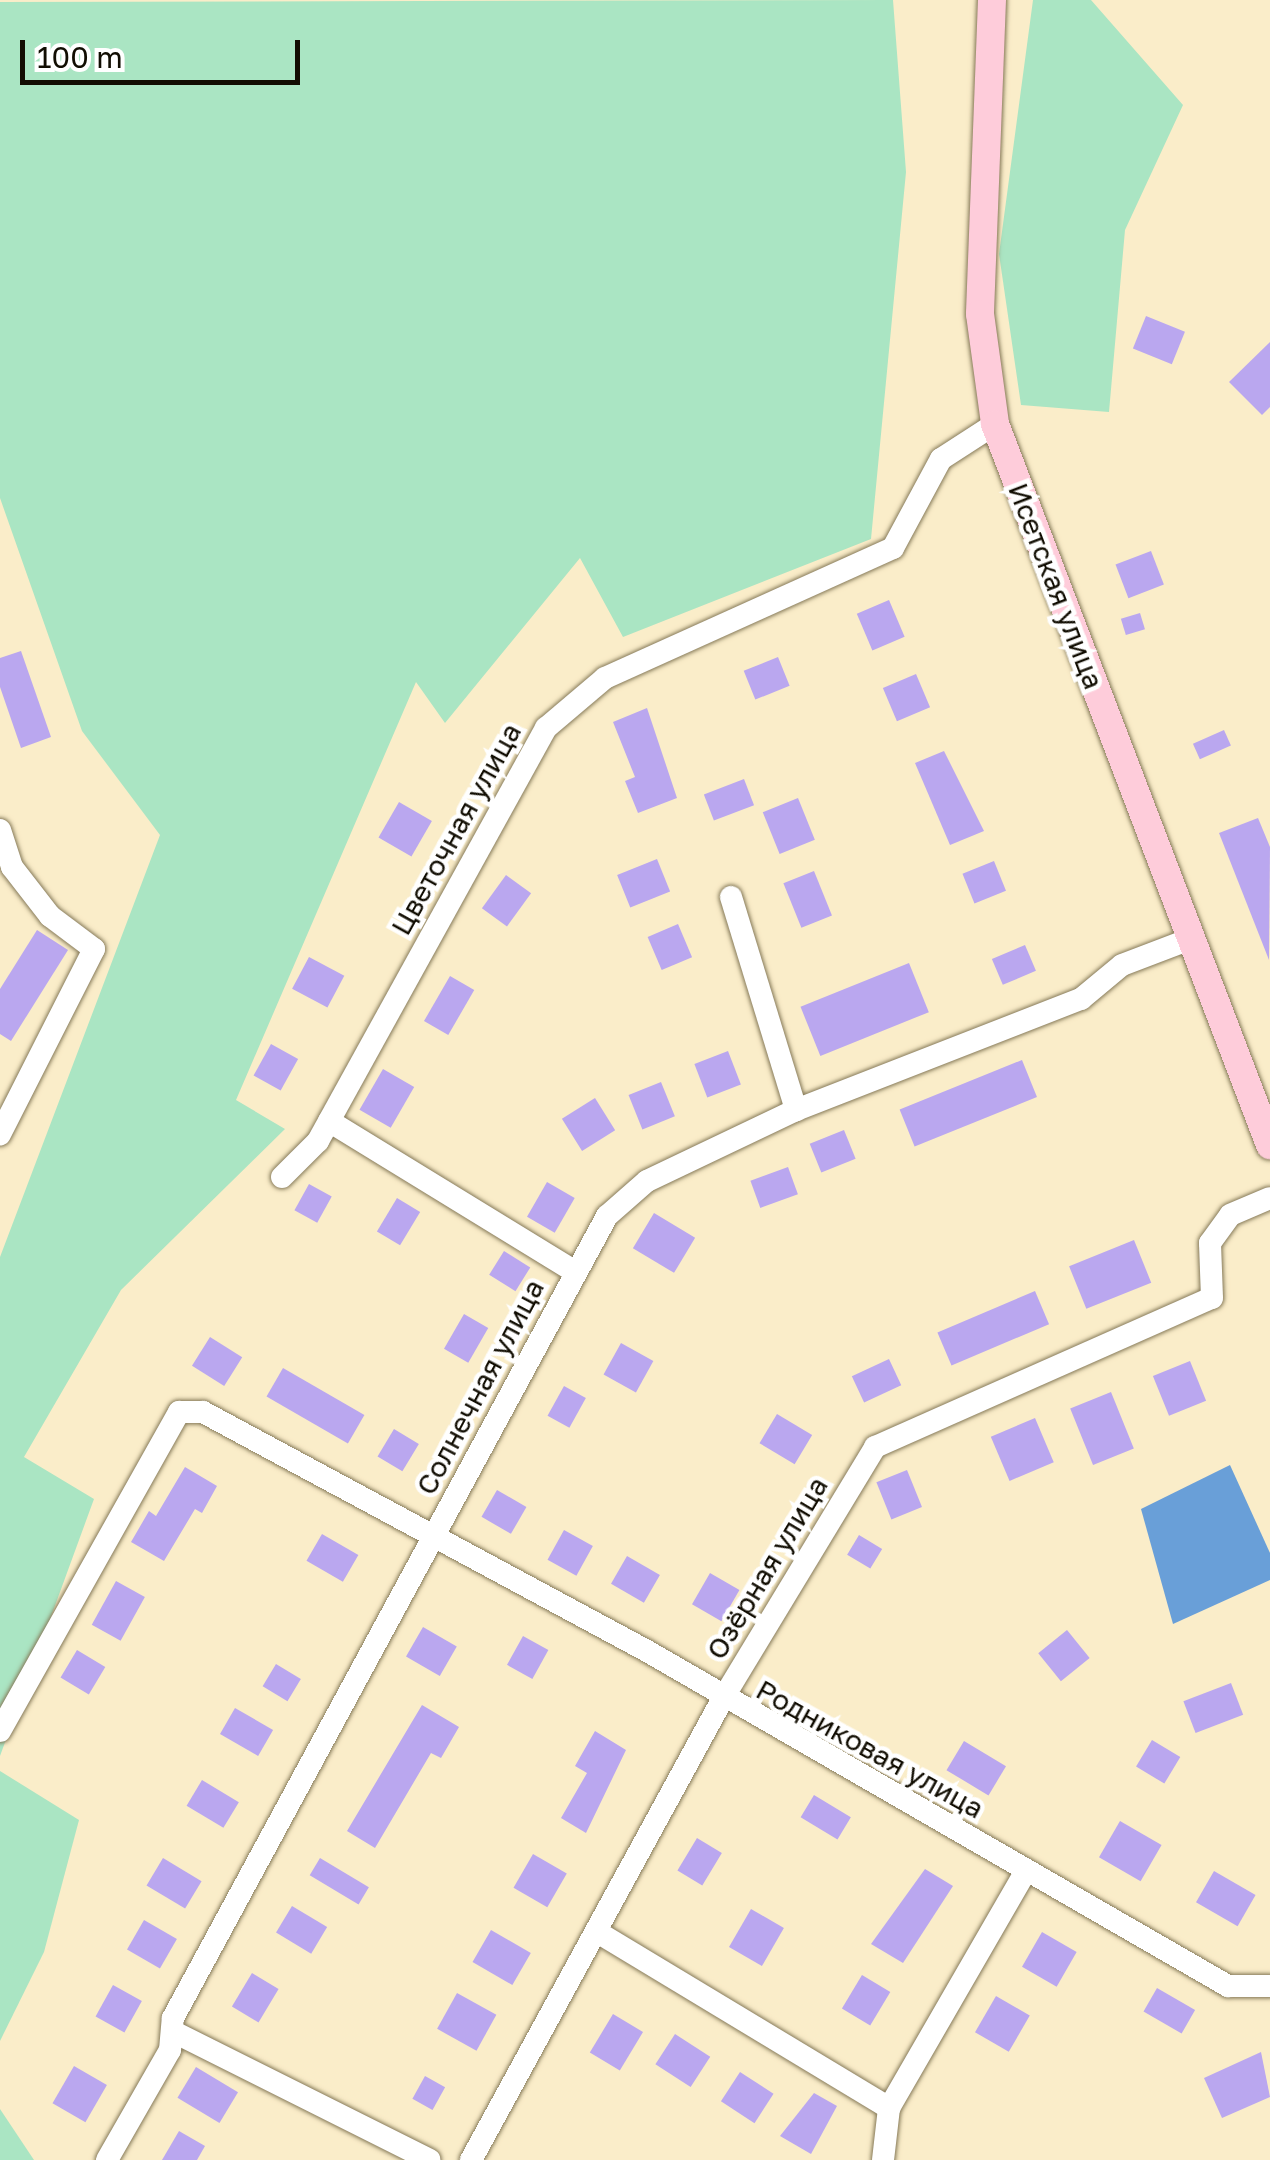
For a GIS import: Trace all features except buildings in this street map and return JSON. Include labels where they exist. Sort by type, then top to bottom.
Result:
[{"type":"main road","name":"Исетская улица","points":[[992,0],[980,314],[995,424],[1270,1145]]},
{"type":"street","name":"Цветочная улица","points":[[282,1176],[329,1121],[546,728],[605,678],[893,548],[941,460],[995,424]]},
{"type":"street","points":[[0,830],[12,867],[50,916],[94,949],[0,1134]]},
{"type":"street","points":[[731,897],[796,1110]]},
{"type":"street","name":"Солнечная улица","points":[[107,2160],[170,2050],[172,2031],[607,1216],[648,1181],[796,1110],[1081,999],[1122,965],[1190,939]]},
{"type":"street","points":[[329,1121],[575,1272]]},
{"type":"street","name":"Озёрная улица","points":[[471,2160],[599,1933],[722,1700],[875,1447],[1212,1298],[1210,1242],[1230,1214],[1270,1198]]},
{"type":"street","name":"Родниковая улица","points":[[0,1731],[179,1412],[203,1412],[647,1651],[722,1700],[1228,1986],[1270,1986]]},
{"type":"street","points":[[883,2160],[889,2108],[1026,1871]]},
{"type":"street","points":[[599,1933],[889,2108]]},
{"type":"street","points":[[172,2031],[430,2160]]},
{"type":"green space","points":[[893,0],[906,172],[871,539],[623,637],[580,558],[445,723],[416,682],[236,1100],[285,1129],[121,1290],[24,1457],[94,1499],[0,1756],[0,1257],[160,835],[82,731],[0,498],[0,2]]},
{"type":"green space","points":[[1033,0],[1091,0],[1183,105],[1125,230],[1109,412],[1021,405],[999,254]]},
{"type":"green space","points":[[0,1771],[79,1820],[44,1952],[0,2041]]},
{"type":"green space","points":[[0,2109],[34,2160],[0,2160]]},
{"type":"water","points":[[1230,1465],[1270,1553],[1270,1580],[1173,1624],[1141,1509]]}]
